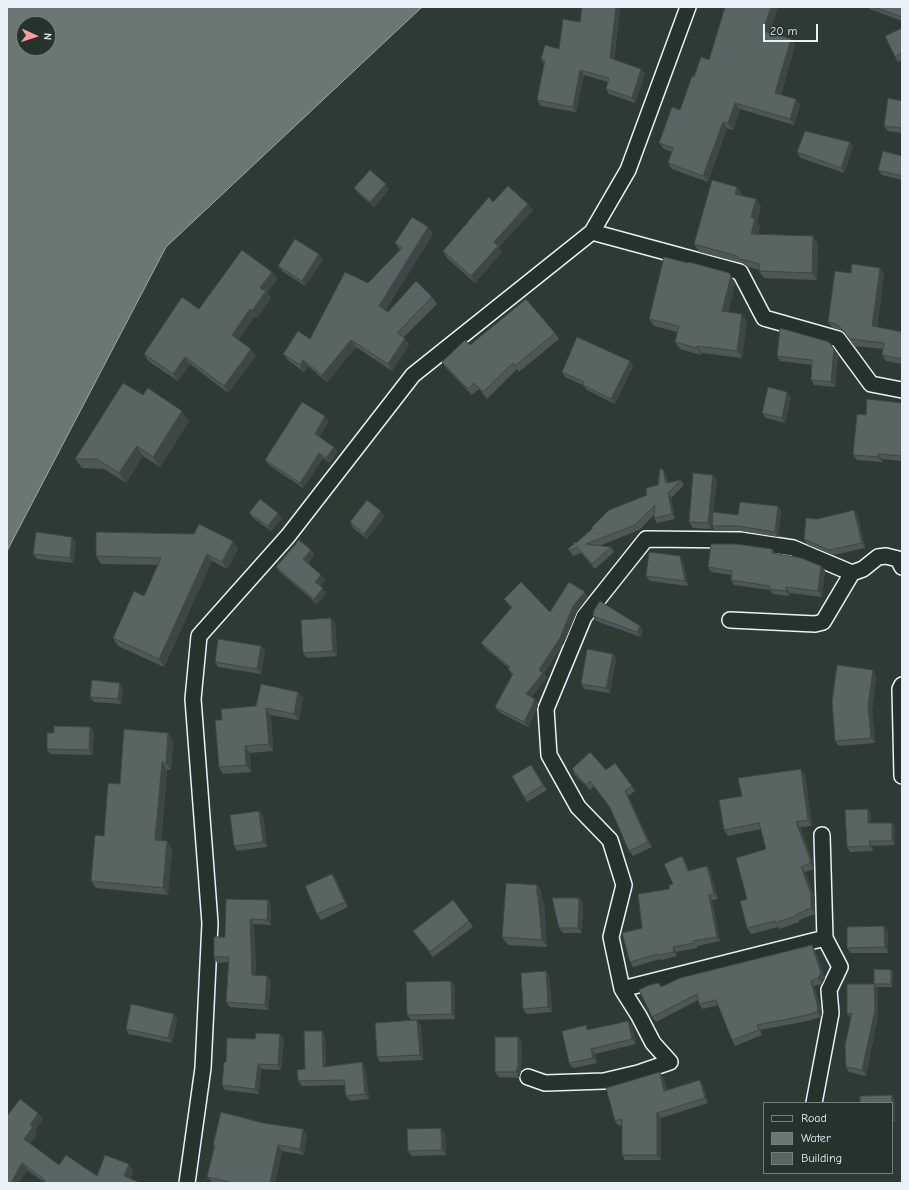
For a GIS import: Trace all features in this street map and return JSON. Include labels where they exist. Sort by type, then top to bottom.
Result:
[{"type":"street","points":[[187,1183],[204,1068],[210,923],[193,699],[199,636],[288,536],[413,375],[592,232],[628,170],[688,7]]},
{"type":"street","points":[[592,232],[740,272],[764,318],[838,339],[871,384],[902,390]]},
{"type":"street","points":[[528,1077],[545,1083],[604,1081],[638,1073],[670,1062],[653,1043],[639,1016],[622,989],[611,937],[624,885],[610,840],[578,807],[549,755],[546,709],[584,617],[646,539],[740,540],[794,548],[852,573]]},
{"type":"street","points":[[730,620],[815,624],[823,622],[852,573],[863,569],[878,556],[898,559],[902,567]]},
{"type":"street","points":[[902,684],[900,689],[902,776]]},
{"type":"street","points":[[814,1102],[831,1013],[828,990],[840,967],[825,938],[822,835]]},
{"type":"street","points":[[622,989],[825,938]]},
{"type":"water","points":[[7,7],[422,7],[166,247],[7,551]]},
{"type":"building","points":[[582,7],[616,7],[610,58],[641,69],[632,98],[606,89],[609,78],[580,70],[573,107],[537,100],[545,60],[541,59],[545,45],[559,49],[563,19],[580,22]]},
{"type":"building","points":[[725,7],[771,7],[763,31],[791,39],[775,93],[796,99],[790,119],[735,103],[728,123],[723,122],[703,176],[668,163],[673,148],[659,143],[672,107],[680,110],[692,76],[694,77],[701,57],[709,60]]},
{"type":"building","points":[[874,7],[902,7],[902,17]]},
{"type":"building","points":[[902,28],[902,53],[895,57],[885,36]]},
{"type":"building","points":[[888,98],[902,101],[902,128],[884,126]]},
{"type":"building","points":[[805,131],[850,142],[841,168],[797,152]]},
{"type":"building","points":[[883,151],[902,156],[902,176],[878,170]]},
{"type":"building","points":[[370,170],[386,184],[370,202],[354,188]]},
{"type":"building","points":[[712,180],[737,187],[735,194],[756,199],[751,217],[755,219],[751,234],[813,236],[812,273],[759,271],[759,264],[694,244]]},
{"type":"building","points":[[508,186],[528,204],[494,242],[498,246],[471,276],[443,251],[489,197],[493,202]]},
{"type":"building","points":[[412,217],[428,227],[379,306],[388,312],[416,281],[432,297],[397,333],[405,338],[388,364],[351,340],[322,375],[303,360],[300,365],[283,354],[298,331],[310,339],[345,272],[368,283],[402,248],[395,243]]},
{"type":"building","points":[[295,239],[319,254],[302,281],[278,266]]},
{"type":"building","points":[[242,250],[272,272],[260,288],[266,291],[252,311],[250,309],[232,335],[251,349],[224,386],[185,357],[173,374],[144,354],[182,297],[199,309]]},
{"type":"building","points":[[664,257],[729,273],[731,276],[722,311],[742,314],[737,351],[697,346],[697,348],[675,342],[679,326],[649,319]]},
{"type":"building","points":[[852,264],[880,268],[872,326],[902,332],[902,359],[882,355],[884,343],[850,339],[840,327],[836,324],[828,322],[835,271],[851,273]]},
{"type":"building","points":[[526,299],[555,333],[515,366],[513,363],[483,392],[474,383],[468,389],[442,362],[465,340],[470,345]]},
{"type":"building","points":[[780,328],[829,342],[834,349],[831,382],[811,380],[812,360],[777,356]]},
{"type":"building","points":[[577,337],[630,361],[611,399],[583,385],[584,382],[562,372]]},
{"type":"building","points":[[123,383],[143,395],[148,388],[182,411],[153,457],[137,446],[119,473],[97,459],[75,459]]},
{"type":"building","points":[[768,387],[787,392],[782,418],[762,413]]},
{"type":"building","points":[[867,399],[902,403],[902,456],[878,454],[878,457],[853,455],[857,414],[866,415]]},
{"type":"building","points":[[302,402],[325,416],[315,434],[334,447],[326,458],[319,453],[300,483],[265,460]]},
{"type":"building","points":[[660,469],[663,469],[666,483],[681,480],[668,493],[672,514],[654,518],[655,505],[635,525],[586,544],[611,547],[592,564],[577,547],[569,551],[568,549],[574,544],[573,542],[576,543],[593,528],[592,527],[609,510],[647,495],[646,488],[658,485]]},
{"type":"building","points":[[693,473],[713,475],[708,523],[689,522]]},
{"type":"building","points":[[260,499],[278,513],[268,526],[249,513]]},
{"type":"building","points":[[367,500],[381,511],[364,534],[350,522]]},
{"type":"building","points":[[740,502],[778,506],[775,532],[738,526],[712,526],[713,512],[738,515]]},
{"type":"building","points":[[854,510],[862,543],[829,550],[804,539],[806,518],[817,519]]},
{"type":"building","points":[[199,524],[233,541],[222,562],[207,554],[159,659],[113,638],[134,591],[144,596],[161,558],[96,556],[96,532],[194,534]]},
{"type":"building","points":[[36,532],[72,537],[70,558],[33,554]]},
{"type":"building","points":[[299,540],[311,550],[303,559],[321,575],[315,582],[323,588],[314,599],[276,567]]},
{"type":"building","points":[[711,544],[736,544],[772,549],[772,553],[801,558],[821,566],[818,591],[786,587],[786,591],[769,589],[770,586],[731,580],[732,571],[708,567]]},
{"type":"building","points":[[649,552],[680,556],[685,581],[646,576]]},
{"type":"building","points":[[521,582],[550,612],[569,582],[585,592],[573,606],[560,638],[539,670],[543,673],[526,694],[535,699],[524,722],[495,707],[513,674],[508,669],[510,667],[481,643],[512,607],[504,599]]},
{"type":"building","points":[[600,601],[640,626],[637,632],[593,616],[594,610]]},
{"type":"building","points":[[331,618],[333,651],[303,653],[301,620]]},
{"type":"building","points":[[218,639],[261,646],[257,669],[215,662]]},
{"type":"building","points":[[587,649],[613,654],[606,688],[581,684]]},
{"type":"building","points":[[837,665],[873,670],[868,706],[871,738],[835,741],[832,702]]},
{"type":"building","points":[[92,680],[120,683],[118,699],[90,697]]},
{"type":"building","points":[[261,684],[298,692],[294,714],[266,708],[269,744],[245,746],[246,765],[219,767],[215,720],[222,720],[221,709],[256,706]]},
{"type":"building","points":[[54,726],[90,727],[89,750],[47,749],[47,733],[54,733]]},
{"type":"building","points":[[124,729],[168,733],[166,763],[162,762],[155,840],[167,841],[163,888],[91,881],[95,835],[104,836],[108,783],[120,784]]},
{"type":"building","points":[[590,752],[606,770],[615,763],[632,786],[625,791],[648,842],[629,851],[610,807],[590,781],[586,785],[572,769]]},
{"type":"building","points":[[531,765],[543,785],[524,797],[512,776]]},
{"type":"building","points":[[801,769],[808,820],[796,822],[810,859],[810,863],[801,867],[811,894],[811,908],[795,915],[796,916],[775,923],[775,921],[747,928],[740,901],[747,899],[736,858],[766,849],[759,823],[724,830],[719,800],[742,796],[738,778]]},
{"type":"building","points":[[868,809],[868,823],[892,823],[892,841],[869,841],[870,846],[847,847],[845,810]]},
{"type":"building","points":[[259,811],[263,842],[234,846],[230,815]]},
{"type":"building","points":[[682,856],[688,871],[707,866],[714,894],[709,895],[717,937],[693,941],[694,943],[673,947],[674,952],[658,954],[630,962],[622,933],[642,928],[638,894],[669,889],[669,885],[673,884],[664,864]]},
{"type":"building","points":[[332,874],[345,902],[317,914],[305,886]]},
{"type":"building","points":[[506,883],[537,885],[542,940],[502,937]]},
{"type":"building","points":[[552,898],[579,898],[578,928],[559,928]]},
{"type":"building","points":[[226,899],[268,900],[267,920],[250,919],[252,975],[267,976],[265,1005],[226,1002],[229,957],[214,957],[214,937],[225,937]]},
{"type":"building","points":[[453,900],[469,921],[430,952],[413,931]]},
{"type":"building","points":[[884,926],[885,947],[847,948],[847,927]]},
{"type":"building","points":[[812,945],[821,973],[818,978],[811,981],[818,1008],[817,1012],[757,1025],[759,1030],[732,1040],[716,1000],[699,1004],[697,994],[652,1017],[639,990],[649,985],[659,983],[661,987],[680,978]]},
{"type":"building","points":[[874,969],[891,970],[891,984],[874,984]]},
{"type":"building","points":[[546,971],[548,1007],[523,1009],[521,973]]},
{"type":"building","points":[[451,981],[452,1014],[407,1015],[406,982]]},
{"type":"building","points":[[847,984],[874,984],[875,1010],[862,1070],[846,1067],[845,1045],[852,1013],[847,1014]]},
{"type":"building","points":[[131,1004],[174,1014],[168,1038],[126,1029]]},
{"type":"building","points":[[417,1020],[420,1055],[377,1057],[375,1023]]},
{"type":"building","points":[[628,1021],[632,1039],[591,1049],[593,1058],[569,1063],[562,1031],[586,1025],[587,1030]]},
{"type":"building","points":[[304,1031],[322,1031],[323,1067],[362,1062],[365,1094],[346,1096],[344,1080],[298,1081],[297,1070],[305,1069]]},
{"type":"building","points":[[256,1033],[280,1034],[278,1065],[258,1064],[255,1089],[222,1085],[224,1062],[226,1062],[227,1038],[255,1039]]},
{"type":"building","points":[[495,1037],[518,1037],[518,1066],[516,1072],[495,1072]]},
{"type":"building","points":[[660,1072],[664,1091],[700,1080],[705,1098],[657,1113],[657,1155],[622,1155],[622,1119],[615,1121],[606,1088]]},
{"type":"building","points":[[892,1095],[892,1102],[860,1102],[860,1096]]},
{"type":"building","points":[[20,1099],[38,1113],[30,1125],[33,1127],[24,1139],[59,1165],[66,1155],[97,1176],[105,1155],[129,1164],[124,1176],[141,1183],[44,1183],[45,1180],[22,1163],[11,1183],[7,1183],[7,1116]]},
{"type":"building","points":[[221,1112],[263,1123],[303,1129],[300,1149],[278,1145],[270,1183],[234,1183],[207,1177]]},
{"type":"building","points":[[441,1128],[442,1150],[408,1151],[407,1129]]}]
